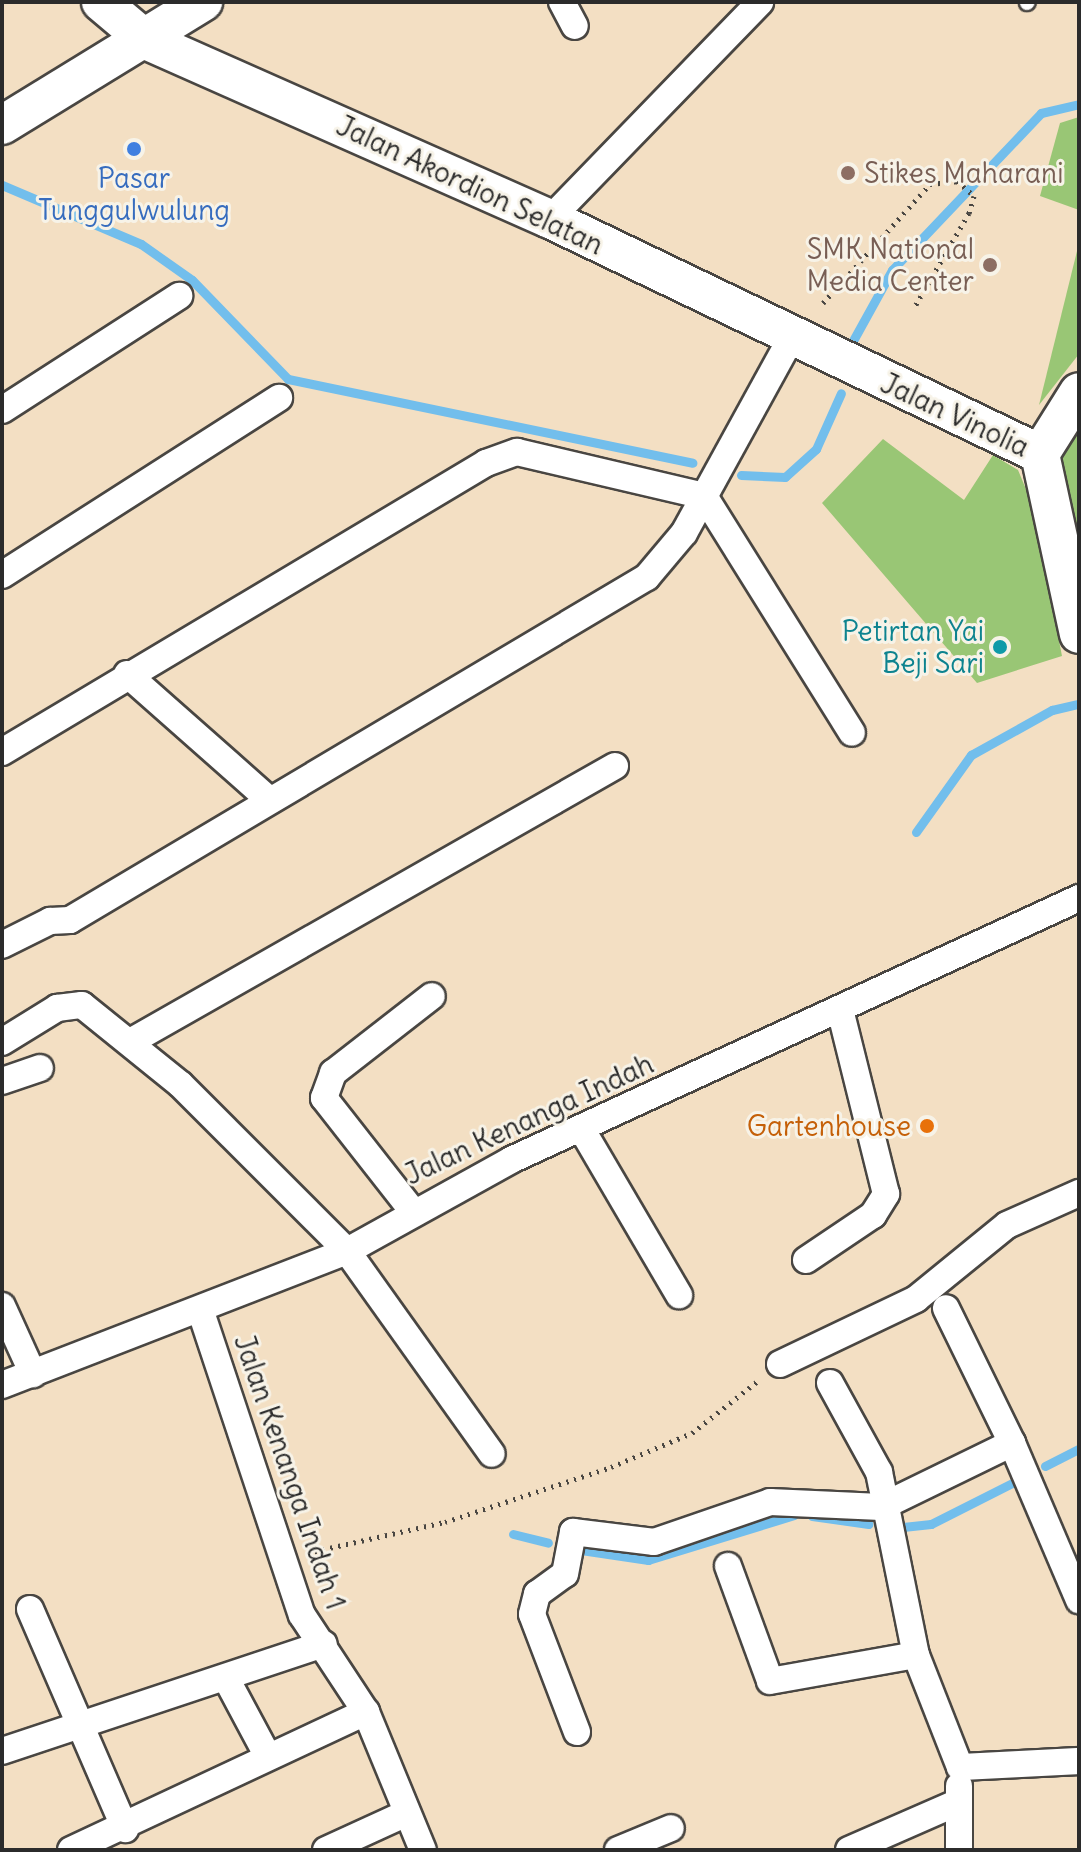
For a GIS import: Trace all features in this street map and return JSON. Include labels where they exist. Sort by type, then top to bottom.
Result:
[{"type":"street","name":"Jalan Akordion Selatan","points":[[101,2],[170,17],[550,219],[790,340]]},
{"type":"street","points":[[562,2],[575,26]]},
{"type":"street","points":[[550,219],[760,2]]},
{"type":"street","points":[[2,125],[170,17]]},
{"type":"street","points":[[2,410],[179,296]]},
{"type":"street","points":[[2,945],[50,921],[70,920],[267,798],[647,577],[667,560],[790,340]]},
{"type":"street","name":"Jalan Vinolia","points":[[790,340],[1040,454],[1079,634]]},
{"type":"street","points":[[1040,454],[1079,392]]},
{"type":"street","points":[[2,575],[279,398]]},
{"type":"street","points":[[2,752],[127,674],[486,463],[517,452],[704,496],[852,733]]},
{"type":"street","points":[[127,674],[267,798]]},
{"type":"street","points":[[130,1042],[615,766]]},
{"type":"street","name":"Jalan Kenanga Indah","points":[[2,1385],[201,1312],[347,1251],[411,1209],[1079,898]]},
{"type":"street","points":[[411,1209],[324,1098],[333,1073],[432,996]]},
{"type":"street","points":[[2,1042],[73,1003],[130,1042],[225,1124],[347,1251],[492,1454]]},
{"type":"street","points":[[806,1260],[873,1215],[886,1194],[840,1009]]},
{"type":"street","points":[[2,1081],[40,1068]]},
{"type":"street","points":[[581,1128],[679,1295]]},
{"type":"street","points":[[780,1364],[916,1299],[1007,1225],[1079,1193]]},
{"type":"street","points":[[2,1306],[33,1374]]},
{"type":"street","points":[[946,1308],[1012,1443],[1079,1600]]},
{"type":"street","name":"Jalan Kenanga Indah 1","points":[[2,1751],[227,1680],[324,1644],[302,1615],[201,1312]]},
{"type":"street","points":[[830,1383],[870,1449],[916,1655],[960,1767],[959,1850]]},
{"type":"street","points":[[577,1732],[532,1614],[537,1594],[565,1574],[573,1532],[654,1542],[770,1502],[881,1507],[1012,1443]]},
{"type":"street","points":[[728,1566],[770,1681],[916,1655]]},
{"type":"street","points":[[30,1609],[76,1730],[125,1829]]},
{"type":"street","points":[[324,1644],[366,1712],[423,1850]]},
{"type":"street","points":[[227,1680],[266,1753]]},
{"type":"street","points":[[71,1850],[125,1829],[266,1753],[366,1712]]},
{"type":"street","points":[[960,1767],[1079,1761]]},
{"type":"street","points":[[849,1850],[959,1802]]},
{"type":"street","points":[[326,1850],[407,1813]]},
{"type":"street","points":[[618,1850],[671,1828]]},
{"type":"path","points":[[823,303],[930,184],[957,181],[974,196],[914,308]]},
{"type":"path","points":[[279,1551],[445,1522],[611,1467],[692,1433],[780,1364]]},
{"type":"green space","points":[[1079,117],[1079,210],[1040,196],[1060,123]]},
{"type":"green space","points":[[1079,243],[1079,354],[1039,405]]},
{"type":"green space","points":[[1079,422],[1079,569],[1056,484],[1062,447]]},
{"type":"green space","points":[[883,439],[964,500],[993,455],[1018,470],[1033,506],[1062,656],[977,683],[822,503]]},
{"type":"waterway","points":[[850,346],[892,270],[1041,113],[1079,104]]},
{"type":"waterway","points":[[2,185],[141,244],[192,280],[288,379],[692,463]]},
{"type":"waterway","points":[[741,475],[785,477],[816,449],[841,393]]},
{"type":"waterway","points":[[916,832],[971,755],[1052,710],[1079,704]]},
{"type":"waterway","points":[[1045,1466],[1079,1449]]},
{"type":"waterway","points":[[903,1527],[931,1524],[1016,1481]]},
{"type":"waterway","points":[[581,1550],[648,1560],[794,1515]]},
{"type":"waterway","points":[[812,1516],[868,1524]]},
{"type":"waterway","points":[[513,1534],[548,1543]]},
{"type":"place","name":"Pasar Tunggulwulung","points":[[134,149]]},
{"type":"place","name":"Stikes Maharani","points":[[848,173]]},
{"type":"place","name":"SMK National Media Center","points":[[990,265]]},
{"type":"place","name":"Petirtan Yai Beji Sari","points":[[1000,647]]},
{"type":"place","name":"Gartenhouse","points":[[927,1126]]}]
